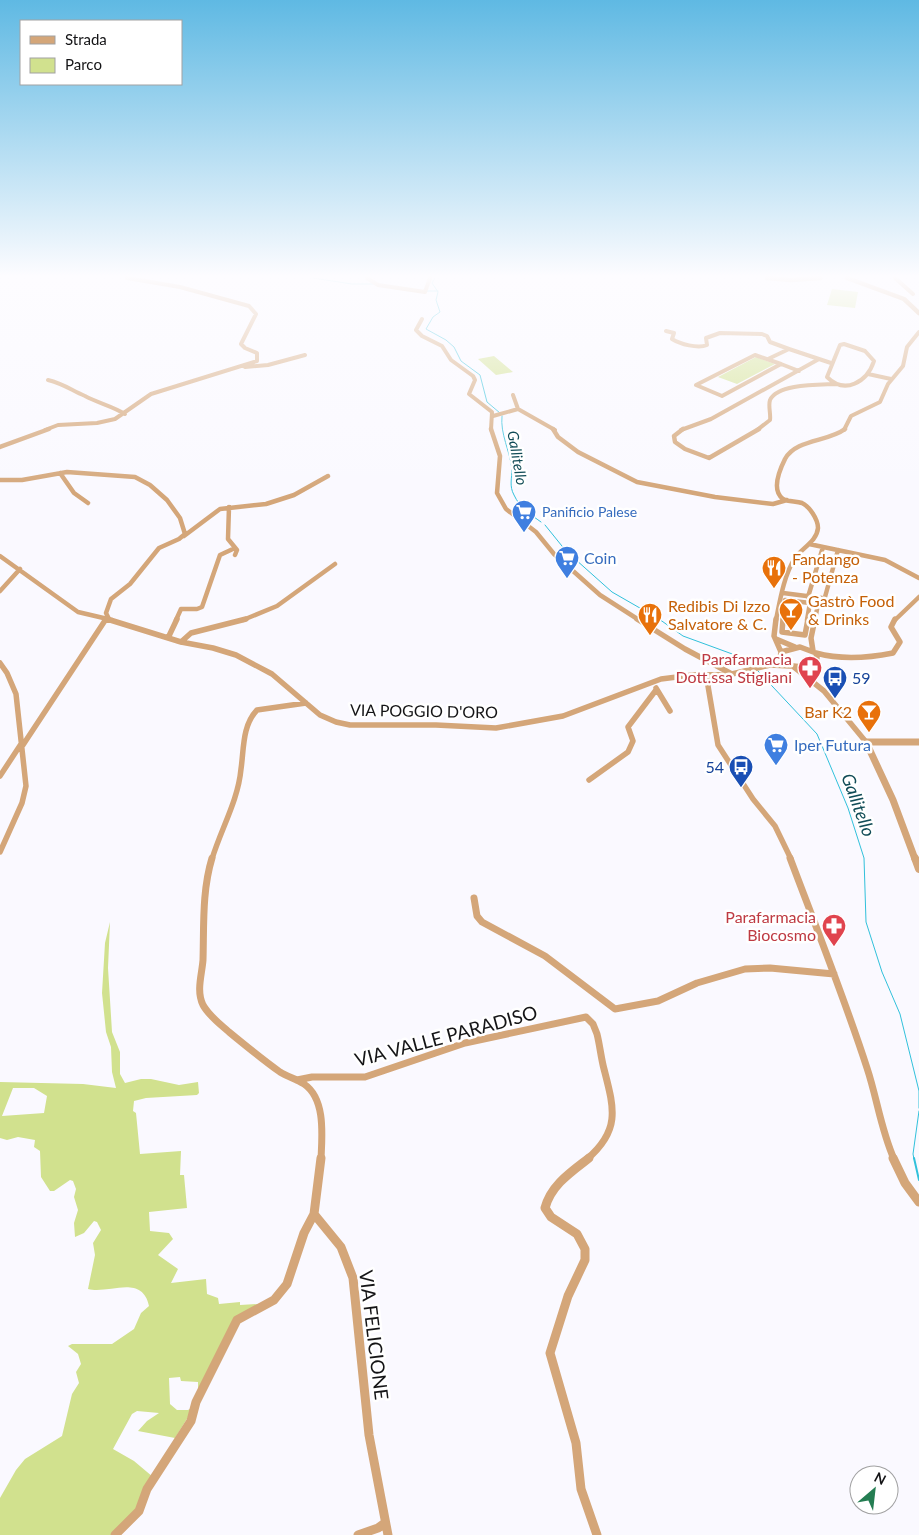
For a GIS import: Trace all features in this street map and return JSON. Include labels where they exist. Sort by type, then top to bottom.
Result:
[{"type":"street","points":[[0,447],[58,425],[101,423],[125,414],[151,394],[254,363],[258,360],[257,353],[249,350]]},
{"type":"street","points":[[443,350],[446,356],[473,376],[475,380],[469,394],[492,412],[494,416]]},
{"type":"street","points":[[768,359],[787,350]]},
{"type":"street","points":[[790,350],[831,363]]},
{"type":"street","points":[[837,384],[831,382],[827,377],[838,350]]},
{"type":"street","points":[[819,359],[718,415],[679,432],[674,436],[675,442],[685,450],[709,458],[762,427],[770,420],[772,414],[769,403],[777,392],[795,387],[856,384],[868,374],[873,364],[872,357],[861,350]]},
{"type":"street","points":[[906,350],[903,366],[892,379],[880,402],[849,418],[846,428],[823,440],[791,450],[781,469],[776,486],[780,496],[787,500],[804,504],[816,520],[818,529],[812,541],[801,550],[793,561],[783,594],[774,638],[783,662],[814,681],[841,710],[866,742],[893,800],[919,869]]},
{"type":"street","points":[[240,367],[258,368],[273,362],[305,355]]},
{"type":"street","points":[[781,364],[722,396],[696,385],[755,355],[799,370]]},
{"type":"street","points":[[868,374],[892,379]]},
{"type":"street","points":[[48,380],[66,385],[84,396],[113,407],[125,414]]},
{"type":"street","points":[[513,395],[518,409],[551,427],[555,430],[558,437],[578,452],[637,482],[715,497],[773,504],[787,500]]},
{"type":"street","points":[[494,416],[518,409]]},
{"type":"street","points":[[494,416],[490,427],[500,456],[497,493],[506,509],[536,532],[554,554],[600,595],[685,649],[732,674]]},
{"type":"street","points":[[0,480],[21,481],[74,472],[135,477],[144,480],[172,504],[185,528],[184,536]]},
{"type":"street","points":[[60,473],[74,493],[88,503]]},
{"type":"street","points":[[0,776],[106,618],[111,599],[130,584],[159,548],[184,536],[217,510],[266,504],[294,495],[328,476]]},
{"type":"street","points":[[230,507],[228,539],[237,551],[235,555]]},
{"type":"street","points":[[809,544],[885,560],[919,578]]},
{"type":"street","points":[[822,598],[809,600],[785,600],[781,610],[782,632],[805,635],[809,600],[823,547]]},
{"type":"street","points":[[168,638],[180,610],[202,607],[220,555],[235,548]]},
{"type":"street","points":[[780,654],[807,644],[811,638],[818,604],[825,597],[838,550]]},
{"type":"street","name":"VIA POGGIO D'ORO","points":[[0,556],[78,612],[106,618],[181,642],[213,648],[253,663],[272,674],[306,703],[329,719],[350,725],[436,725],[496,728],[563,716],[652,682],[678,676],[732,674],[770,665],[792,666],[813,663],[833,657]]},
{"type":"street","points":[[181,642],[192,633],[235,622],[266,611],[303,589],[335,564]]},
{"type":"street","points":[[0,591],[20,569]]},
{"type":"street","points":[[783,594],[818,604]]},
{"type":"street","points":[[774,638],[784,644],[833,657],[880,656],[893,653],[900,642],[891,626],[896,617],[919,597]]},
{"type":"street","points":[[811,638],[817,658],[810,672],[814,681]]},
{"type":"street","name":"VIA POGGIO D'ORO","points":[[770,665],[780,654]]},
{"type":"street","points":[[0,663],[10,677],[15,692],[20,719],[21,746],[26,781],[25,794],[0,852]]},
{"type":"street","points":[[710,675],[708,686],[718,745],[753,799],[780,835],[834,974],[868,1070],[886,1141],[905,1183],[919,1202]]},
{"type":"street","points":[[652,682],[670,711]]},
{"type":"street","points":[[589,780],[628,752],[633,741],[628,727],[656,690]]},
{"type":"street","points":[[115,1535],[139,1511],[147,1489],[191,1421],[196,1402],[237,1320],[274,1300],[287,1284],[304,1233],[314,1214],[322,1145],[319,1108],[314,1095],[307,1086],[284,1074],[220,1024],[208,1012],[202,1000],[200,985],[203,966],[205,891],[209,868],[240,777],[247,728],[253,712],[306,703]]},
{"type":"street","points":[[866,742],[919,742]]},
{"type":"street","points":[[474,898],[477,916],[482,922],[545,956],[614,1008],[658,1001],[697,983],[745,969],[770,968],[834,974]]},
{"type":"street","name":"VIA VALLE PARADISO","points":[[297,1080],[312,1077],[365,1077],[465,1043],[586,1017],[593,1024],[611,1096],[612,1122],[605,1142],[555,1188],[546,1199],[545,1208],[551,1217],[577,1234],[585,1249],[585,1260],[568,1296],[550,1353],[576,1443],[581,1489],[597,1535]]},
{"type":"street","name":"VIA FELICIONE","points":[[314,1214],[341,1247],[353,1278],[369,1435],[388,1535]]},
{"type":"street","points":[[358,1535],[385,1523]]},
{"type":"green space","points":[[494,356],[513,372],[496,375],[478,359]]},
{"type":"green space","points":[[756,357],[775,364],[737,384],[718,377]]},
{"type":"green space","points":[[110,922],[108,968],[112,1032],[120,1052],[120,1074],[125,1083],[141,1079],[151,1079],[179,1085],[198,1082],[199,1093],[197,1095],[146,1098],[134,1101],[133,1111],[136,1113],[140,1154],[181,1151],[180,1175],[184,1175],[187,1208],[149,1212],[150,1231],[169,1233],[173,1239],[158,1255],[178,1269],[171,1283],[206,1279],[207,1294],[218,1298],[219,1304],[240,1302],[240,1305],[258,1304],[241,1317],[198,1399],[198,1382],[181,1381],[180,1377],[169,1378],[170,1404],[177,1410],[188,1410],[195,1406],[175,1438],[138,1431],[147,1421],[159,1413],[137,1411],[132,1414],[113,1449],[134,1461],[153,1477],[135,1513],[115,1535],[0,1535],[0,1498],[16,1470],[25,1459],[62,1436],[72,1394],[79,1383],[76,1372],[81,1364],[78,1354],[68,1346],[72,1344],[112,1344],[134,1329],[141,1313],[149,1306],[145,1296],[139,1290],[132,1288],[88,1289],[95,1255],[93,1243],[101,1230],[97,1222],[94,1221],[84,1233],[75,1237],[74,1223],[78,1210],[74,1197],[76,1189],[73,1181],[70,1180],[54,1191],[50,1191],[41,1177],[40,1151],[34,1147],[35,1140],[18,1137],[7,1140],[0,1138],[0,1082],[83,1084],[116,1088],[112,1072],[111,1047],[106,1032],[102,993],[105,943]],"holes":[[[13,1088],[34,1088],[47,1096],[44,1113],[2,1116]]]},
{"type":"waterway","name":"Gallitello","points":[[455,350],[461,361],[480,375],[487,402],[500,413]]},
{"type":"waterway","name":"Gallitello","points":[[502,416],[502,429],[512,469],[512,492],[522,507],[541,522]]},
{"type":"waterway","name":"Gallitello","points":[[545,525],[566,551],[612,592],[659,619],[683,636],[735,655],[746,660],[754,667]]},
{"type":"waterway","name":"Gallitello","points":[[758,671],[817,734],[848,808],[864,858],[866,922],[882,972],[900,1014],[919,1091],[919,1108]]},
{"type":"waterway","name":"Gallitello","points":[[914,1159],[913,1154],[919,1111]]},
{"type":"waterway","name":"Gallitello","points":[[914,1158],[919,1180]]},
{"type":"place","name":"Panificio Palese","points":[[524,533]]},
{"type":"place","name":"Coin","points":[[567,579]]},
{"type":"place","name":"Fandango - Potenza","points":[[774,589]]},
{"type":"place","name":"Gastrò Food & Drinks","points":[[791,631]]},
{"type":"place","name":"Redibis Di Izzo Salvatore & C.","points":[[650,636]]},
{"type":"place","name":"Parafarmacia Dott.ssa Stigliani","points":[[810,689]]},
{"type":"place","name":"59","points":[[835,699]]},
{"type":"place","name":"Bar K2","points":[[869,733]]},
{"type":"place","name":"Iper Futura","points":[[776,766]]},
{"type":"place","name":"54","points":[[741,788]]},
{"type":"place","name":"Parafarmacia Biocosmo","points":[[834,947]]}]
